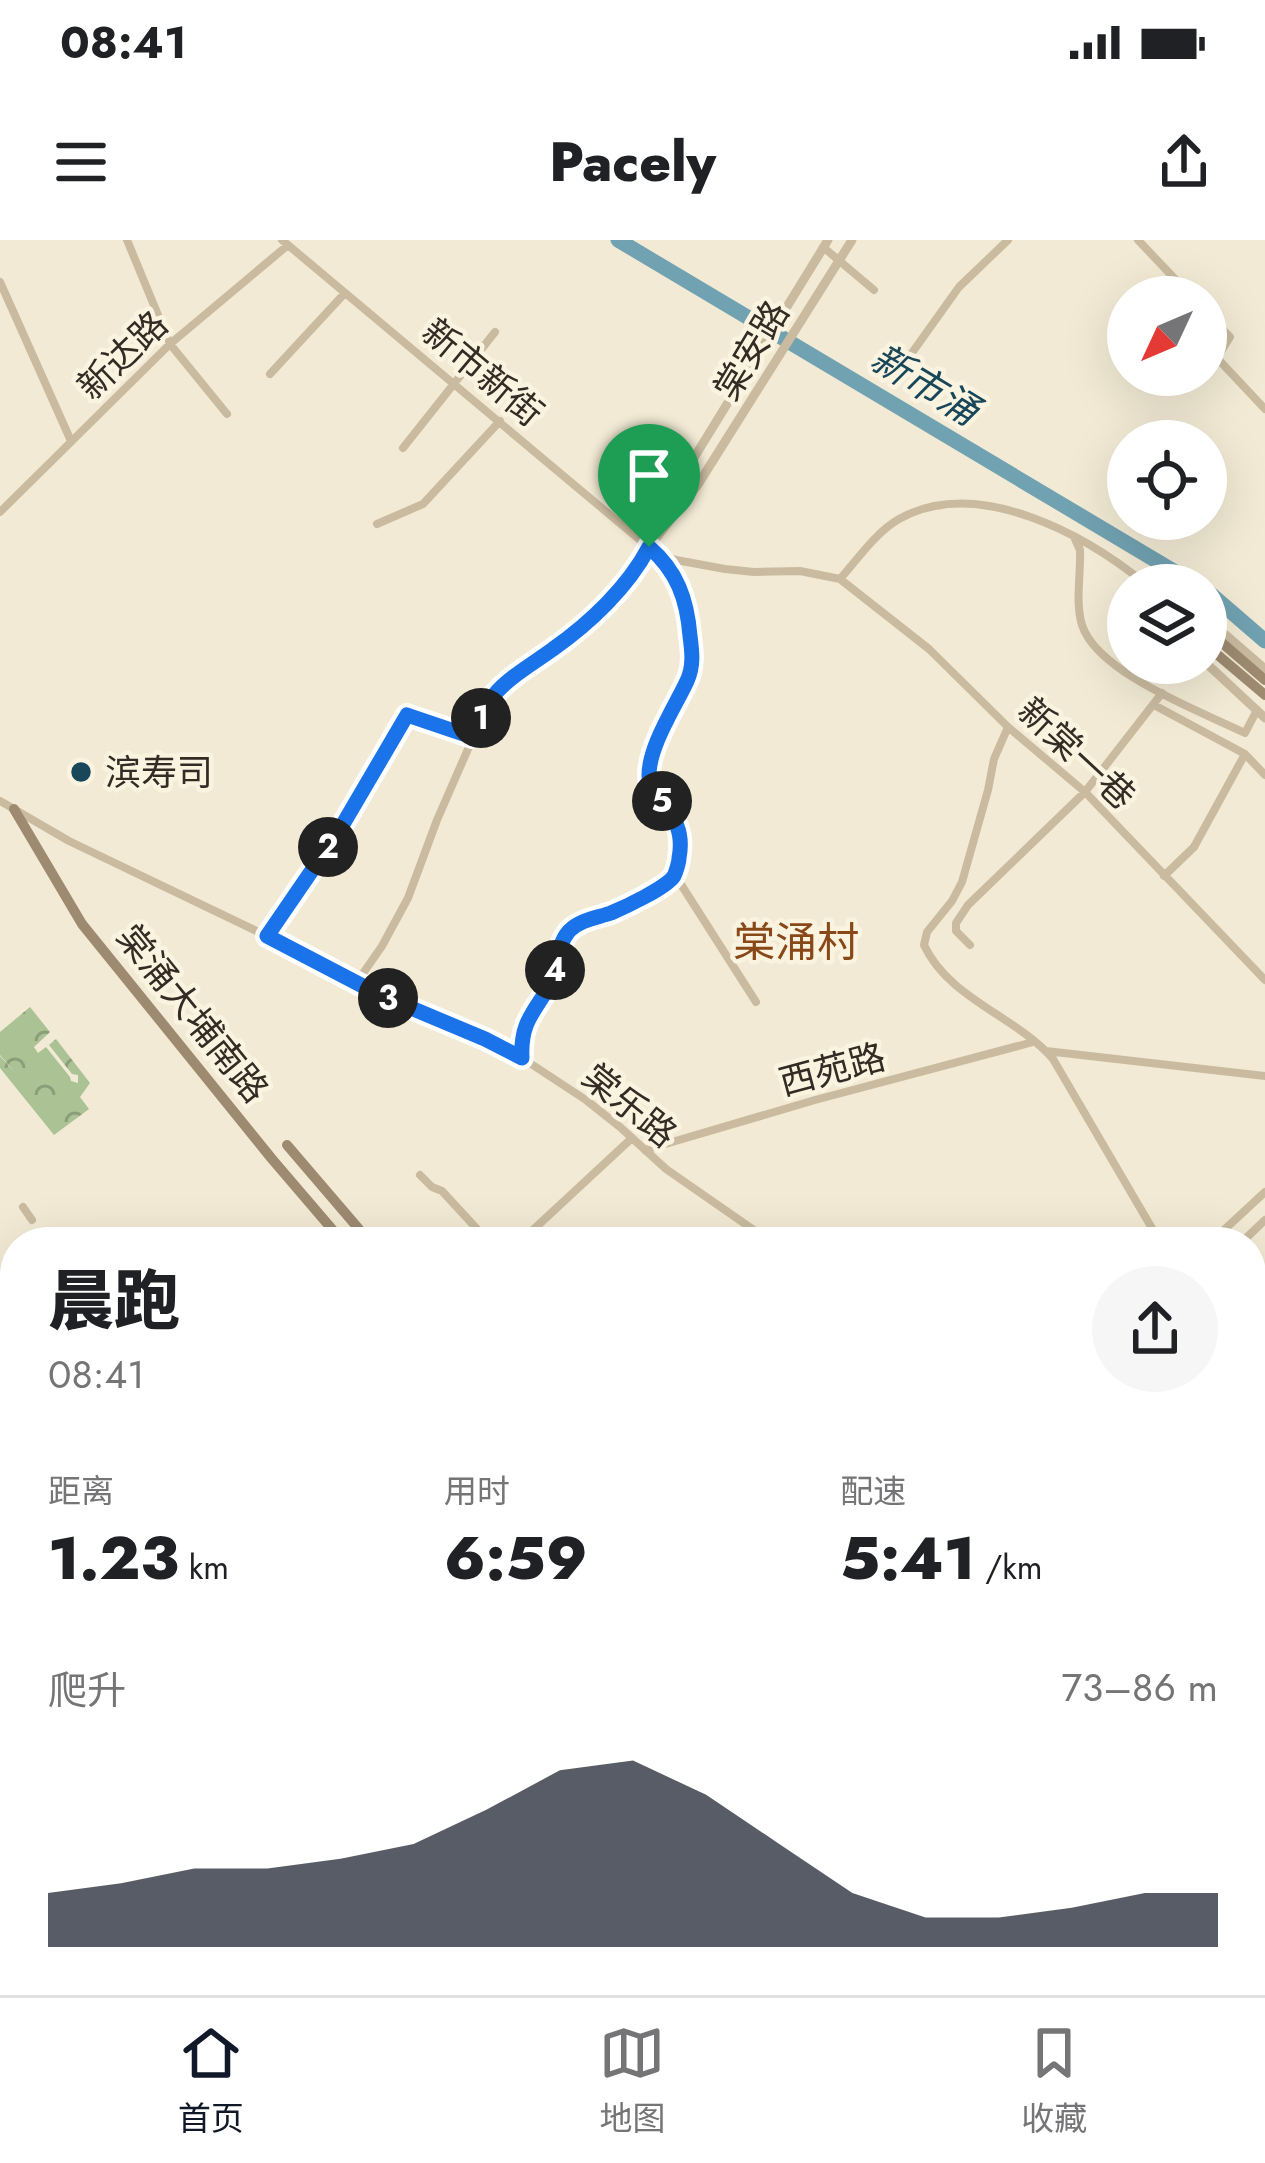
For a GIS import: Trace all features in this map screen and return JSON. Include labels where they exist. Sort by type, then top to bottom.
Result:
[{"type":"main road","points":[[1227,647],[1265,680]]},
{"type":"main road","points":[[1227,663],[1265,695]]},
{"type":"main road","name":"棠涌大埔南路","points":[[14,809],[82,924],[330,1227]]},
{"type":"main road","name":"棠涌大埔南路","points":[[287,1145],[357,1227]]},
{"type":"street","points":[[127,240],[170,344],[227,414]]},
{"type":"street","name":"棠安路","points":[[649,547],[697,486],[851,240]]},
{"type":"street","points":[[904,364],[959,287],[1008,240]]},
{"type":"street","points":[[1138,240],[1172,276]]},
{"type":"street","name":"新达路","points":[[0,512],[170,344],[285,243]]},
{"type":"street","name":"新市新街","points":[[285,243],[649,547]]},
{"type":"street","points":[[826,243],[874,290]]},
{"type":"street","name":"棠安路","points":[[649,547],[684,474],[826,243]]},
{"type":"street","points":[[0,282],[71,441]]},
{"type":"street","points":[[270,374],[344,294]]},
{"type":"street","points":[[403,448],[495,332]]},
{"type":"street","points":[[1227,369],[1265,409]]},
{"type":"street","points":[[377,524],[423,504],[500,421]]},
{"type":"street","points":[[649,547],[667,558],[706,566],[800,571],[840,579],[893,523],[933,508],[975,506],[1005,509],[1053,525],[1118,564]]},
{"type":"street","points":[[1074,538],[1080,550],[1084,631],[1111,662],[1245,733],[1261,714],[1227,682]]},
{"type":"street","points":[[0,801],[69,841],[357,982],[408,898],[489,701],[573,634],[616,592],[649,547]]},
{"type":"street","points":[[522,1058],[526,1022],[550,984],[565,936],[582,922],[622,908],[674,875],[681,851],[680,829],[652,785],[650,771],[663,727],[691,670],[692,648],[678,583],[666,562],[649,547]]},
{"type":"street","name":"新棠一巷","points":[[840,579],[929,649],[1008,727],[1085,792],[1265,980]]},
{"type":"street","points":[[1227,636],[1265,669]]},
{"type":"street","points":[[970,945],[956,931],[956,922],[968,905],[1085,792],[1162,693]]},
{"type":"street","points":[[1154,705],[1245,754],[1265,775]]},
{"type":"street","points":[[267,936],[339,831],[407,715],[472,737]]},
{"type":"street","points":[[1008,727],[994,759],[962,882],[927,932],[924,945],[947,978],[1046,1051],[1151,1227]]},
{"type":"street","points":[[1165,876],[1194,847],[1245,754]]},
{"type":"street","points":[[674,875],[756,1002]]},
{"type":"street","name":"棠乐路","points":[[357,982],[522,1058],[586,1100],[679,1179],[749,1227]]},
{"type":"street","name":"西苑路","points":[[645,1150],[1034,1041]]},
{"type":"street","points":[[1046,1051],[1265,1076]]},
{"type":"street","points":[[536,1227],[632,1138]]},
{"type":"street","points":[[272,1159],[287,1145]]},
{"type":"street","points":[[420,1174],[475,1227]]},
{"type":"street","points":[[1227,1227],[1265,1192]]},
{"type":"street","points":[[23,1207],[32,1220]]},
{"type":"green space","points":[[30,1007],[50,1032],[34,1047],[38,1053],[46,1047],[71,1081],[78,1083],[78,1075],[72,1074],[49,1045],[56,1039],[90,1083],[80,1097],[89,1109],[54,1135],[0,1068],[0,1056],[17,1075],[0,1055],[0,1032]]},
{"type":"waterway","name":"新市涌","points":[[618,240],[1162,564]]},
{"type":"waterway","name":"新市涌","points":[[1227,608],[1265,641]]},
{"type":"place","name":"滨寿司","points":[[81,772]]},
{"type":"district","name":"棠涌村","points":[[796,942]]},
{"type":"route","points":[[649,547],[666,562],[678,583],[692,648],[691,670],[663,727],[649,778],[680,829],[677,869],[666,883],[622,908],[582,922],[565,936],[550,984],[526,1022],[522,1058],[380,995],[267,936],[339,831],[407,715],[472,737],[499,689],[573,634],[616,592],[649,547]]}]
